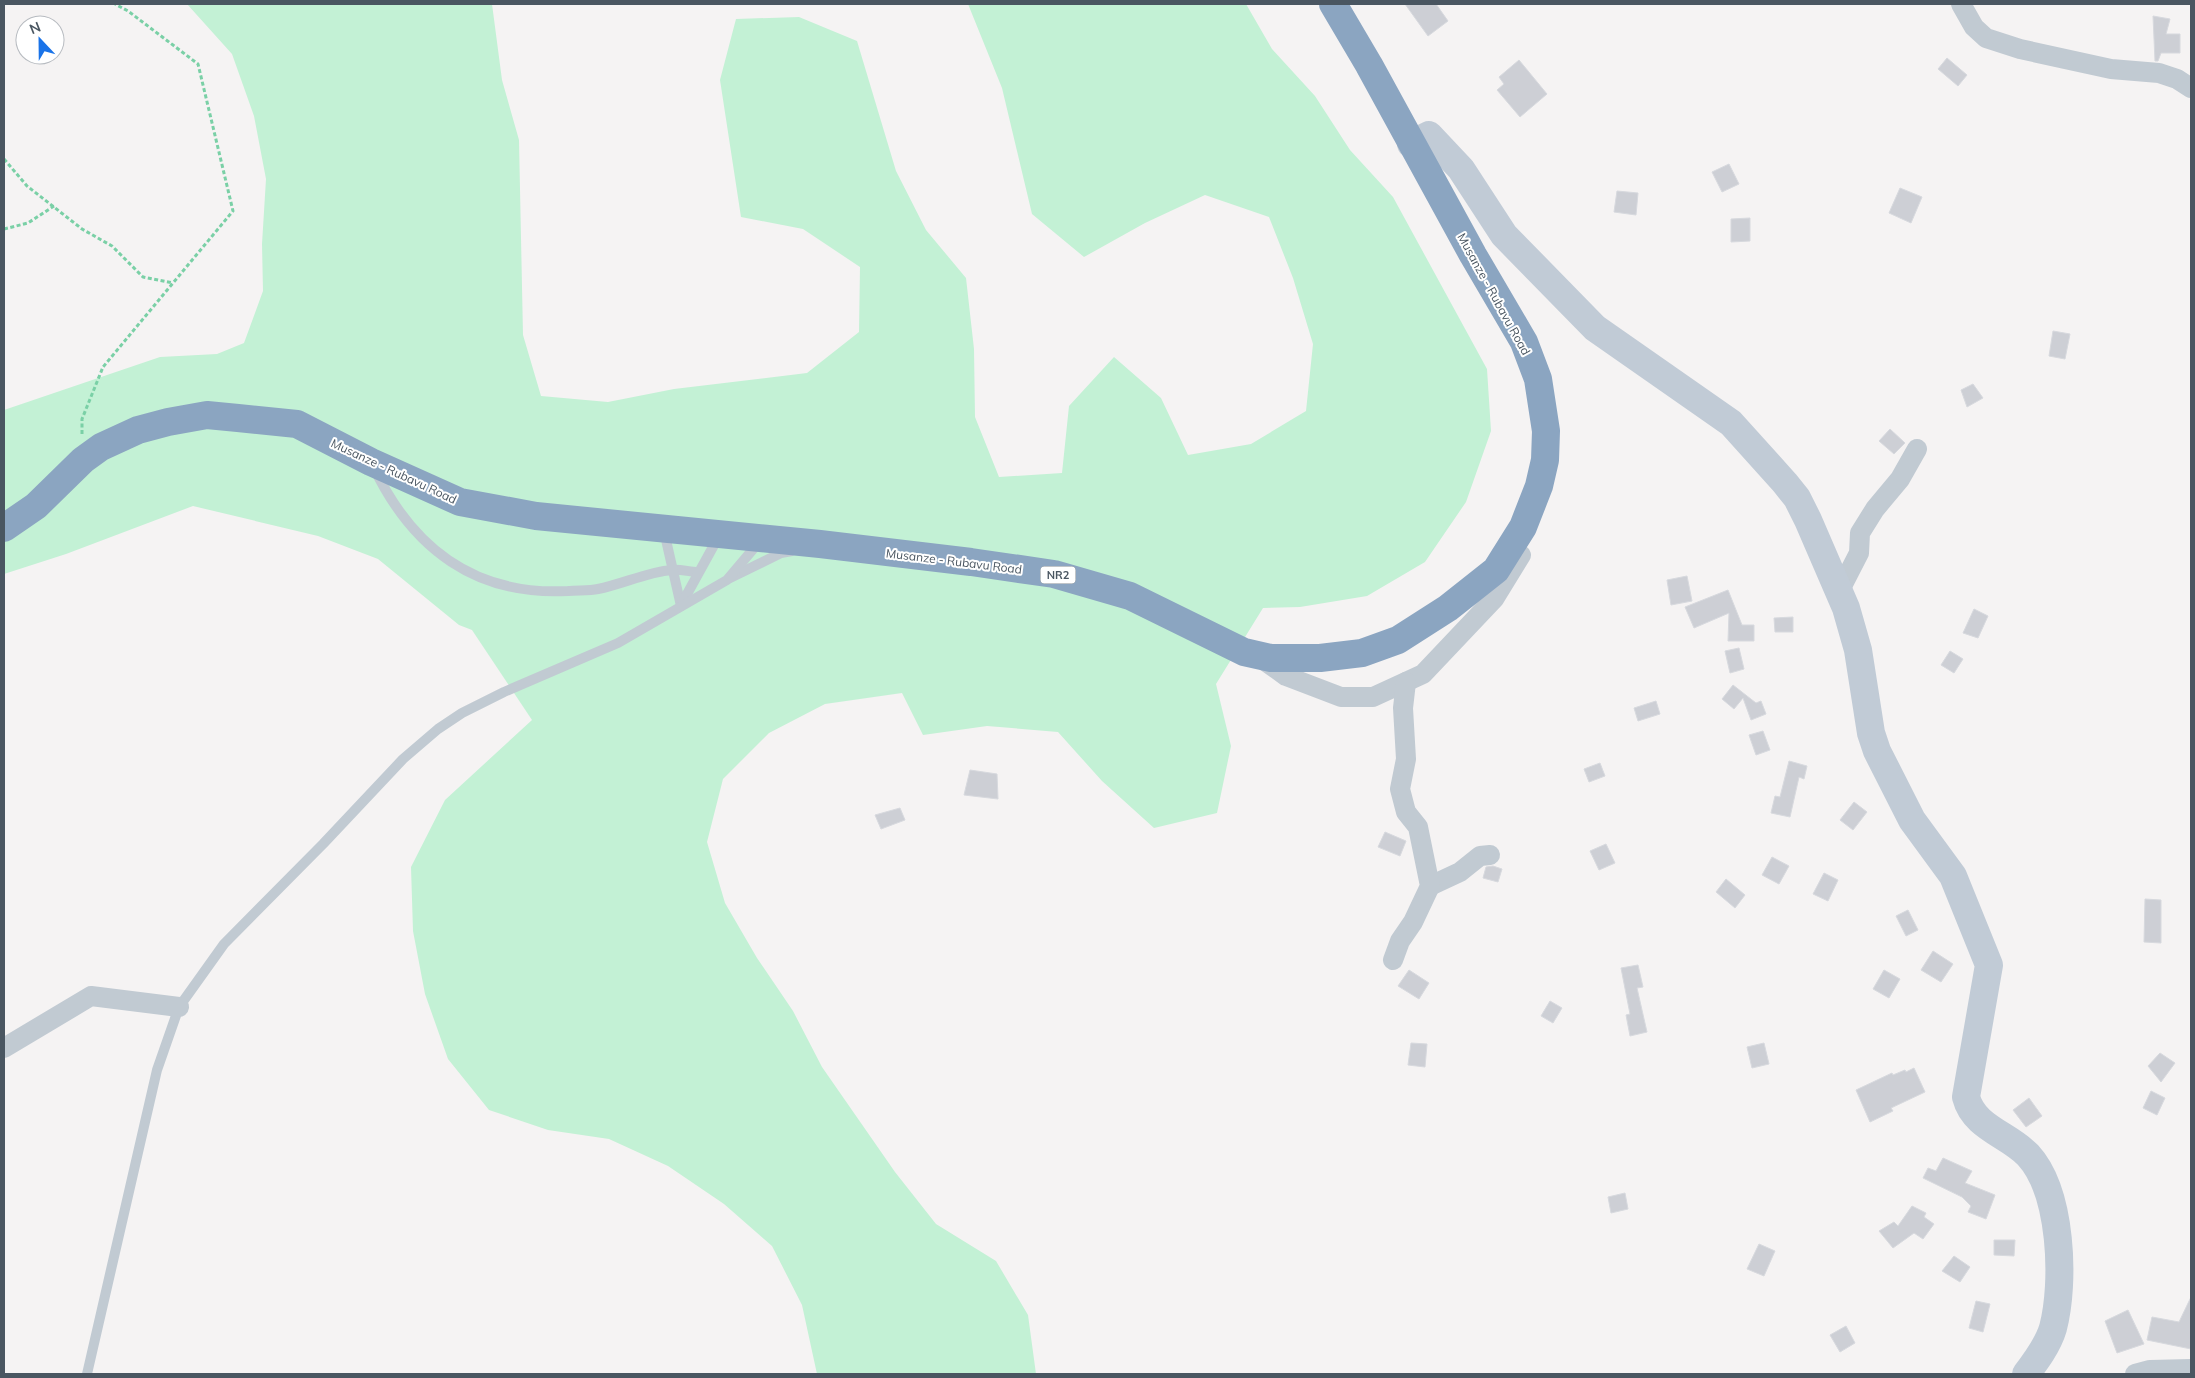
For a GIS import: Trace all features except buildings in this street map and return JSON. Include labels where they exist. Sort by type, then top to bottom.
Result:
[{"type":"highway","name":"Musanze - Rubavu Road","points":[[4,528],[36,506],[83,460],[101,447],[138,430],[207,415],[297,424],[371,462],[460,502],[536,516],[820,544],[1054,574],[1130,596],[1244,652],[1271,658],[1320,658],[1362,652],[1398,640],[1425,624],[1496,570],[1523,527],[1539,486],[1545,460],[1546,431],[1538,379],[1524,342],[1333,4]]},
{"type":"main road","points":[[1411,144],[1429,135],[1461,168],[1504,235],[1595,328],[1731,423],[1797,498],[1839,592],[1854,632],[1870,733],[1877,751],[1912,820],[1953,876],[1990,965],[1966,1097],[1974,1116],[2028,1155],[2040,1171],[2048,1189],[2060,1251],[2052,1329],[2044,1347],[2026,1374]]},
{"type":"street","points":[[1961,4],[1974,27],[1986,38],[2020,48],[2111,69],[2159,73],[2177,79],[2191,88]]},
{"type":"street","points":[[1839,592],[1859,553],[1860,533],[1875,509],[1900,479],[1917,449]]},
{"type":"street","points":[[1256,655],[1286,676],[1341,697],[1373,697],[1423,674],[1494,599],[1526,547],[1540,502],[1545,460]]},
{"type":"street","points":[[1393,960],[1400,941],[1413,922],[1430,886],[1418,827],[1406,812],[1400,789],[1406,759],[1402,708],[1406,682]]},
{"type":"street","points":[[1430,886],[1460,872],[1480,856],[1490,855]]},
{"type":"street","points":[[4,1048],[91,996],[179,1007]]},
{"type":"street","points":[[2135,1374],[2150,1370],[2191,1369]]},
{"type":"lane","points":[[371,462],[386,494],[410,526],[442,556],[471,574],[489,581],[507,587],[553,592],[598,589],[672,570],[698,572]]},
{"type":"lane","points":[[664,529],[681,606]]},
{"type":"lane","points":[[681,606],[719,535]]},
{"type":"lane","points":[[726,580],[762,538]]},
{"type":"lane","points":[[87,1374],[157,1070],[179,1007],[224,944],[323,844],[403,759],[438,729],[462,712],[618,643],[726,580],[781,553],[820,544]]},
{"type":"path","points":[[83,460],[82,419],[103,367],[233,211],[198,64],[128,11],[115,4]]},
{"type":"path","points":[[4,159],[26,186],[82,229],[112,246],[143,277],[173,283]]},
{"type":"path","points":[[4,229],[28,223],[54,206]]},
{"type":"green space","points":[[187,4],[492,4],[502,80],[519,140],[523,335],[541,396],[608,402],[674,389],[807,373],[859,332],[860,267],[803,229],[741,217],[720,80],[736,19],[799,17],[857,41],[896,171],[926,230],[966,278],[974,349],[975,417],[999,477],[1062,473],[1069,406],[1114,357],[1161,398],[1188,455],[1251,444],[1306,411],[1313,344],[1293,278],[1269,217],[1205,195],[1145,223],[1084,257],[1032,214],[1002,88],[968,4],[1246,4],[1272,49],[1315,96],[1350,150],[1393,197],[1487,369],[1491,431],[1466,502],[1425,562],[1367,596],[1300,607],[1263,608],[1216,684],[1231,746],[1217,813],[1154,828],[1102,781],[1058,732],[987,726],[923,735],[902,693],[825,704],[769,733],[723,779],[707,842],[725,903],[757,958],[793,1011],[822,1067],[895,1172],[936,1224],[996,1261],[1028,1315],[1036,1374],[817,1374],[802,1305],[772,1246],[724,1204],[668,1166],[609,1139],[548,1130],[489,1110],[448,1059],[425,994],[413,931],[411,867],[445,800],[532,720],[472,630],[459,625],[378,559],[318,536],[193,506],[66,554],[4,574],[4,410],[160,357],[217,354],[244,343],[263,291],[262,244],[266,179],[254,116],[232,54]]}]
